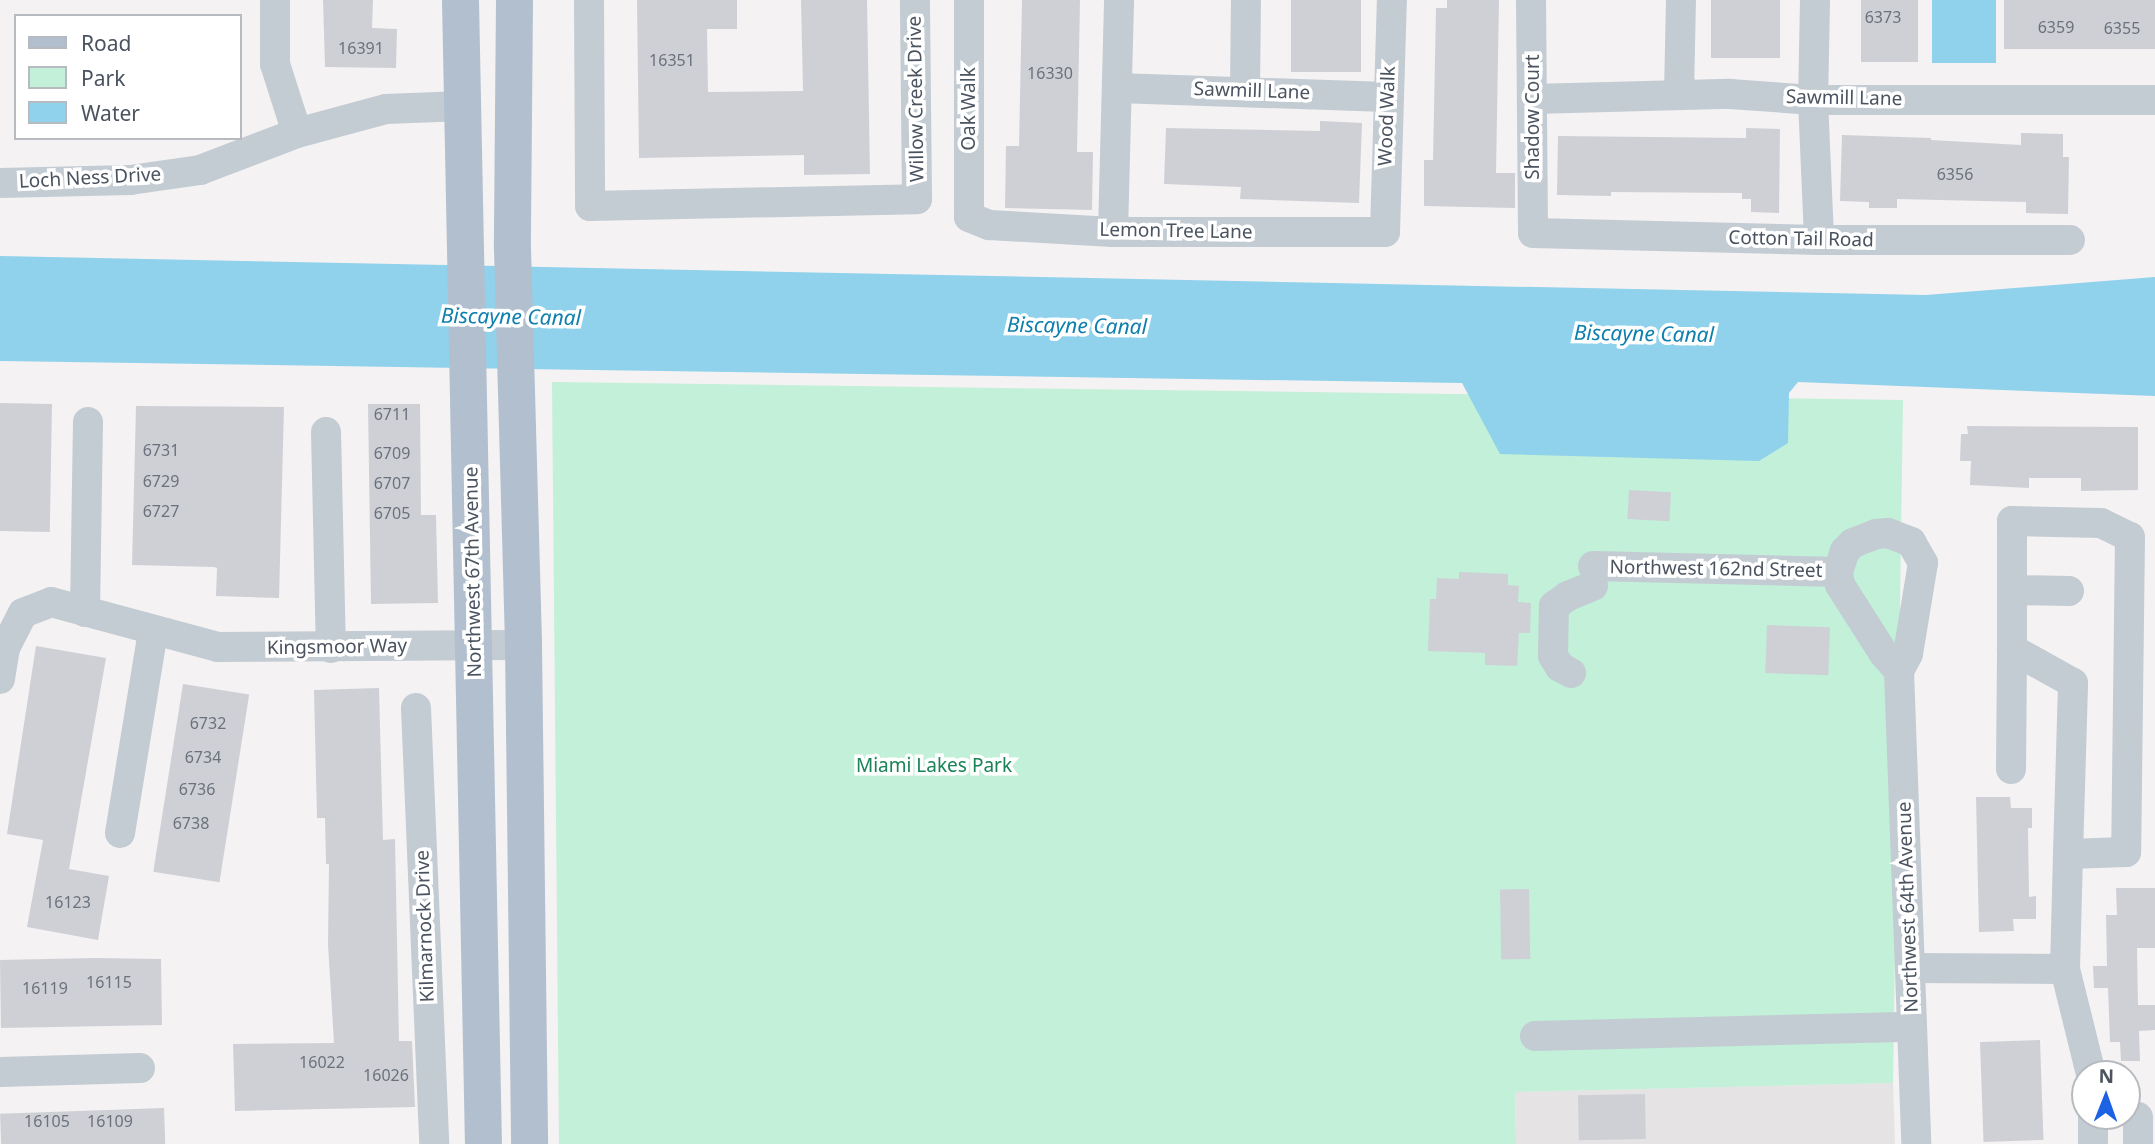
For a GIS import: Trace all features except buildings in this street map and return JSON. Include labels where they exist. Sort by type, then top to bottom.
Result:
[{"type":"main road","name":"Northwest 67th Avenue","points":[[460,0],[472,486],[483,1144]]},
{"type":"main road","points":[[513,179],[501,150],[480,117],[463,106],[481,94],[503,61],[514,16]]},
{"type":"main road","points":[[514,16],[512,248],[523,645],[529,1144]]},
{"type":"street","points":[[275,0],[275,64],[297,133]]},
{"type":"street","name":"Willow Creek Drive","points":[[589,0],[590,206],[917,199],[915,0]]},
{"type":"street","name":"Oak Walk","points":[[969,0],[969,218]]},
{"type":"street","points":[[1113,232],[1119,0]]},
{"type":"street","points":[[1245,91],[1246,0]]},
{"type":"street","name":"Wood Walk","points":[[1385,232],[1392,0]]},
{"type":"street","name":"Shadow Court","points":[[1531,0],[1533,233]]},
{"type":"street","points":[[1679,94],[1681,0]]},
{"type":"street","points":[[1815,0],[1813,100],[1819,240]]},
{"type":"street","name":"Sawmill Lane","points":[[1117,88],[1387,97]]},
{"type":"street","name":"Sawmill Lane","points":[[1533,99],[1730,94],[1813,100],[2155,100]]},
{"type":"street","name":"Loch Ness Drive","points":[[0,183],[130,180],[200,170],[297,133],[386,109],[463,106]]},
{"type":"street","name":"Lemon Tree Lane","points":[[969,218],[989,225],[1113,232],[1385,232]]},
{"type":"street","name":"Cotton Tail Road","points":[[1533,233],[1819,240],[2070,240]]},
{"type":"street","points":[[85,612],[88,422]]},
{"type":"street","points":[[326,432],[331,648]]},
{"type":"street","points":[[2011,769],[2012,521],[2101,523],[2130,537],[2126,852],[2068,854]]},
{"type":"street","name":"Northwest 64th Avenue","points":[[1838,572],[1840,559],[1853,543],[1876,534],[1901,537],[1911,542],[1919,552],[1923,577],[1908,654],[1899,671],[1916,1144]]},
{"type":"street","points":[[1838,572],[1846,599],[1899,671]]},
{"type":"street","name":"Northwest 162nd Street","points":[[1571,674],[1560,667],[1553,656],[1554,606],[1593,576],[1838,572]]},
{"type":"street","points":[[2012,590],[2069,591]]},
{"type":"street","name":"Kingsmoor Way","points":[[0,679],[5,648],[23,613],[51,602],[218,647],[523,645]]},
{"type":"street","points":[[120,833],[153,631]]},
{"type":"street","points":[[2012,649],[2073,683],[2065,969],[2088,1060]]},
{"type":"street","name":"Kilmarnock Drive","points":[[416,708],[434,1144]]},
{"type":"street","points":[[1910,968],[2065,969]]},
{"type":"street","points":[[1535,1036],[1912,1027]]},
{"type":"street","points":[[0,1072],[140,1068]]},
{"type":"shaded area","points":[[1893,1083],[1895,1144],[1516,1144],[1515,1092]]},
{"type":"green space","name":"Miami Lakes Park","points":[[552,382],[1903,400],[1893,1083],[1515,1092],[1516,1144],[559,1144]]},
{"type":"water","points":[[1932,0],[1996,0],[1996,63],[1932,63]]},
{"type":"water","name":"Biscayne Canal","points":[[0,256],[1926,295],[2155,277],[2155,396],[1798,382],[1789,393],[1788,443],[1759,461],[1500,454],[1462,383],[0,361]]}]
